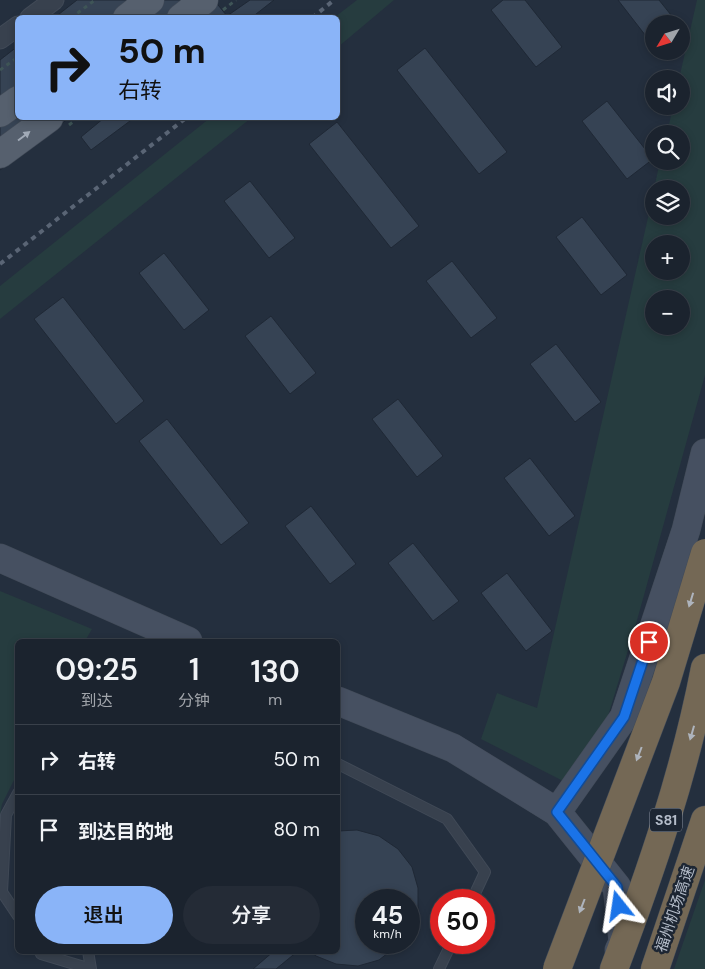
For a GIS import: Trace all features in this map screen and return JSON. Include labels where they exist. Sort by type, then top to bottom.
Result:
[{"type":"highway","points":[[557,969],[666,682],[705,553]]},
{"type":"highway","name":"S81","points":[[614,969],[655,858],[694,724],[705,668]]},
{"type":"highway","name":"福州机场高速","points":[[654,969],[705,820]]},
{"type":"main road","points":[[130,15],[150,0]]},
{"type":"main road","points":[[185,15],[204,0]]},
{"type":"main road","points":[[0,113],[15,102]]},
{"type":"main road","points":[[0,154],[46,120]]},
{"type":"main road","points":[[557,812],[624,717],[686,530],[705,453]]},
{"type":"main road","points":[[0,558],[177,639]]},
{"type":"main road","points":[[340,702],[453,748],[557,812],[617,887],[623,942],[608,969]]},
{"type":"street","points":[[34,15],[54,0]]},
{"type":"street","points":[[0,39],[15,28]]},
{"type":"lane","points":[[340,765],[447,819],[486,872],[478,889]]},
{"type":"lane","points":[[15,798],[6,815],[2,892],[15,912]]},
{"type":"lane","points":[[48,954],[91,969],[88,954]]},
{"type":"lane","points":[[439,969],[446,954]]},
{"type":"path","points":[[75,15],[94,0]]},
{"type":"path","points":[[0,70],[15,59]]},
{"type":"green space","points":[[357,0],[394,0],[340,45],[340,15],[338,15]]},
{"type":"green space","points":[[697,0],[705,0],[705,375],[636,624],[608,716],[563,781],[481,739],[497,693],[537,708],[646,225],[690,225],[690,180],[656,180],[658,170],[690,170],[690,125],[669,125],[671,115],[690,115],[690,70],[681,70],[683,60],[690,60],[690,31]]},
{"type":"green space","points":[[208,120],[249,120],[0,319],[0,286]]},
{"type":"green space","points":[[0,591],[92,629],[86,639],[15,639],[15,778],[2,804],[0,815]]},
{"type":"green space","points":[[705,880],[705,969],[674,969]]},
{"type":"building","points":[[77,0],[214,0],[226,15],[206,15],[199,4],[186,15],[58,15]]},
{"type":"building","points":[[250,0],[274,0],[255,15],[228,15]]},
{"type":"building","points":[[503,0],[525,0],[562,47],[536,67],[491,10]]},
{"type":"building","points":[[618,0],[659,0],[671,15],[645,15],[645,35]]},
{"type":"building","points":[[15,48],[15,120],[66,120],[0,170],[0,60]]},
{"type":"building","points":[[425,48],[507,152],[479,174],[397,70]]},
{"type":"building","points":[[607,101],[645,149],[645,165],[627,179],[582,121]]},
{"type":"building","points":[[102,120],[131,120],[91,150],[81,137]]},
{"type":"building","points":[[337,122],[419,226],[391,248],[309,144]]},
{"type":"building","points":[[250,181],[295,238],[269,258],[224,201]]},
{"type":"building","points":[[582,217],[627,275],[601,295],[556,237]]},
{"type":"building","points":[[164,253],[209,310],[184,330],[139,273]]},
{"type":"building","points":[[452,261],[497,318],[471,338],[426,281]]},
{"type":"building","points":[[63,297],[144,401],[116,424],[34,319]]},
{"type":"building","points":[[271,316],[316,373],[290,394],[245,336]]},
{"type":"building","points":[[556,344],[601,402],[575,422],[530,364]]},
{"type":"building","points":[[398,399],[443,456],[417,477],[372,419]]},
{"type":"building","points":[[167,419],[249,523],[221,545],[139,441]]},
{"type":"building","points":[[530,458],[575,516],[549,536],[504,478]]},
{"type":"building","points":[[311,506],[356,564],[330,584],[285,526]]},
{"type":"building","points":[[413,543],[459,601],[433,621],[388,563]]},
{"type":"building","points":[[507,573],[552,631],[526,651],[481,593]]},
{"type":"building","points":[[357,830],[379,836],[398,849],[412,867],[418,889],[355,889],[355,954],[387,954],[379,960],[358,966],[336,964],[314,954],[340,954],[340,831]]},
{"type":"building","points":[[270,954],[294,954],[276,969],[253,969]]},
{"type":"railway","points":[[316,15],[334,0]]},
{"type":"railway","points":[[0,264],[183,120]]},
{"type":"route","points":[[619,906],[617,887],[557,812],[624,717],[649,642]]}]
